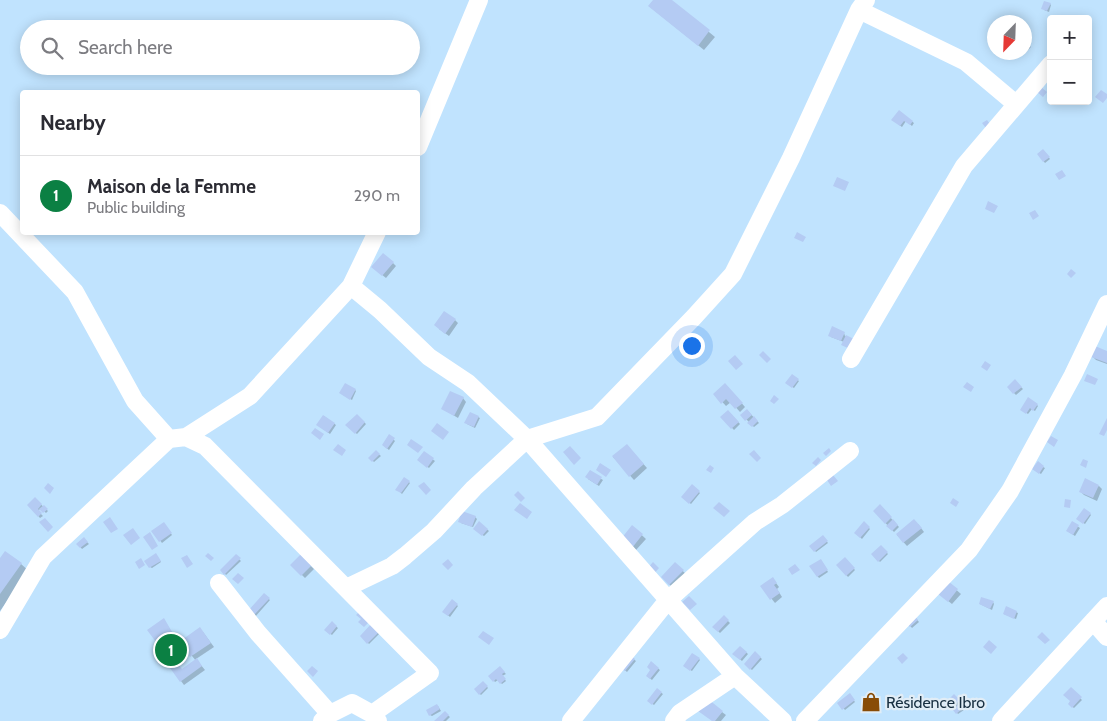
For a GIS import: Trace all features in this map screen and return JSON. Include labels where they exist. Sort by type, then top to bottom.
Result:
[{"type":"street","points":[[420,142],[479,0]]},
{"type":"street","points":[[346,588],[392,566],[406,556],[434,531],[474,488],[528,439],[597,417],[694,317],[732,274],[791,158],[863,5],[966,62],[1016,104]]},
{"type":"street","points":[[851,359],[964,166],[1047,69]]},
{"type":"street","points":[[0,214],[20,235]]},
{"type":"street","points":[[20,235],[75,292],[135,401],[177,438],[205,446],[430,673],[375,718],[352,702],[326,718],[219,583]]},
{"type":"street","points":[[0,630],[43,557],[177,438],[250,396],[351,286],[376,235]]},
{"type":"street","points":[[351,286],[380,310],[429,357],[468,383],[528,439],[735,676],[783,721]]},
{"type":"street","points":[[805,721],[969,550],[1010,491],[1073,374],[1107,304]]},
{"type":"street","points":[[571,721],[668,600],[754,522],[782,505],[850,451]]},
{"type":"street","points":[[1001,721],[1107,606]]},
{"type":"street","points":[[1093,621],[1107,636]]},
{"type":"street","points":[[674,721],[680,713],[735,676]]},
{"type":"building","points":[[653,0],[672,0],[710,30],[698,46],[648,6]]},
{"type":"building","points":[[1044,1],[1051,3],[1047,11],[1041,9]]},
{"type":"building","points":[[1041,87],[1047,92],[1043,97],[1037,92]]},
{"type":"building","points":[[1101,90],[1107,94],[1107,98],[1103,103],[1095,97]]},
{"type":"building","points":[[899,110],[913,121],[910,125],[904,121],[900,126],[891,120]]},
{"type":"building","points":[[987,120],[993,128],[989,132],[982,123]]},
{"type":"building","points":[[1043,149],[1050,157],[1043,162],[1037,154]]},
{"type":"building","points":[[1062,170],[1066,176],[1059,180],[1055,174]]},
{"type":"building","points":[[837,177],[849,182],[845,191],[833,186]]},
{"type":"building","points":[[988,201],[998,206],[994,213],[985,209]]},
{"type":"building","points":[[1035,210],[1039,216],[1033,220],[1029,213]]},
{"type":"building","points":[[797,232],[806,237],[803,242],[794,238]]},
{"type":"building","points":[[383,253],[394,262],[382,276],[371,267]]},
{"type":"building","points":[[1071,269],[1076,273],[1071,278],[1067,274]]},
{"type":"building","points":[[444,311],[456,319],[445,334],[434,325]]},
{"type":"building","points":[[832,326],[845,332],[841,341],[828,336]]},
{"type":"building","points":[[846,335],[854,339],[850,349],[841,345]]},
{"type":"building","points":[[1095,346],[1107,351],[1107,363],[1091,357]]},
{"type":"building","points":[[763,351],[771,359],[767,363],[759,355]]},
{"type":"building","points":[[735,355],[743,364],[736,370],[728,361]]},
{"type":"building","points":[[985,361],[991,365],[987,371],[981,367]]},
{"type":"building","points":[[792,374],[799,379],[792,388],[785,383]]},
{"type":"building","points":[[1087,374],[1098,379],[1095,385],[1084,381]]},
{"type":"building","points":[[1015,379],[1022,387],[1013,394],[1007,387]]},
{"type":"building","points":[[967,382],[974,387],[971,392],[963,387]]},
{"type":"building","points":[[345,383],[356,389],[350,400],[339,393]]},
{"type":"building","points":[[725,383],[743,403],[735,409],[726,399],[721,404],[713,394]]},
{"type":"building","points":[[450,391],[464,397],[454,416],[441,409]]},
{"type":"building","points":[[774,395],[779,399],[774,404],[770,401]]},
{"type":"building","points":[[1028,397],[1038,404],[1033,411],[1030,408],[1026,414],[1020,410]]},
{"type":"building","points":[[747,409],[752,415],[745,421],[740,415]]},
{"type":"building","points":[[728,410],[739,422],[731,429],[720,417]]},
{"type":"building","points":[[470,412],[479,416],[474,427],[464,423]]},
{"type":"building","points":[[357,414],[365,422],[355,434],[345,425]]},
{"type":"building","points":[[323,415],[335,423],[328,433],[316,425]]},
{"type":"building","points":[[754,416],[758,421],[752,427],[747,423]]},
{"type":"building","points":[[1107,418],[1107,430],[1104,436],[1099,434]]},
{"type":"building","points":[[437,423],[449,432],[443,440],[431,431]]},
{"type":"building","points":[[315,428],[324,434],[320,440],[311,433]]},
{"type":"building","points":[[389,434],[395,438],[387,449],[382,445]]},
{"type":"building","points":[[1051,436],[1058,440],[1054,447],[1047,442]]},
{"type":"building","points":[[411,439],[423,447],[418,453],[407,445]]},
{"type":"building","points":[[338,444],[346,450],[342,456],[333,450]]},
{"type":"building","points":[[627,444],[644,464],[629,477],[612,456]]},
{"type":"building","points":[[570,446],[581,458],[574,465],[563,452]]},
{"type":"building","points":[[829,448],[831,451],[826,456],[823,453]]},
{"type":"building","points":[[376,450],[380,454],[372,462],[368,458]]},
{"type":"building","points":[[754,450],[761,458],[757,462],[749,454]]},
{"type":"building","points":[[424,451],[434,458],[427,468],[417,460]]},
{"type":"building","points":[[818,457],[821,460],[816,466],[812,463]]},
{"type":"building","points":[[1083,459],[1088,461],[1086,468],[1080,465]]},
{"type":"building","points":[[1038,461],[1044,466],[1039,474],[1032,469]]},
{"type":"building","points":[[600,463],[611,470],[606,477],[596,470]]},
{"type":"building","points":[[710,465],[714,468],[711,473],[706,470]]},
{"type":"building","points":[[590,470],[602,477],[597,485],[585,477]]},
{"type":"building","points":[[833,475],[838,481],[831,486],[827,480]]},
{"type":"building","points":[[404,477],[410,481],[401,493],[395,490]]},
{"type":"building","points":[[1085,478],[1099,485],[1093,498],[1079,492]]},
{"type":"building","points":[[424,482],[431,490],[426,495],[418,486]]},
{"type":"building","points":[[48,483],[54,488],[50,494],[44,488]]},
{"type":"building","points":[[692,484],[700,491],[689,504],[681,497]]},
{"type":"building","points":[[518,491],[525,498],[521,502],[514,495]]},
{"type":"building","points":[[35,497],[42,504],[38,509],[42,513],[38,517],[27,505]]},
{"type":"building","points":[[953,498],[959,502],[956,507],[950,503]]},
{"type":"building","points":[[1065,499],[1071,500],[1070,508],[1064,507]]},
{"type":"building","points":[[719,502],[730,511],[724,517],[713,508]]},
{"type":"building","points":[[520,503],[532,512],[527,519],[514,510]]},
{"type":"building","points":[[880,504],[892,517],[885,524],[873,511]]},
{"type":"building","points":[[44,505],[48,509],[43,513],[39,509]]},
{"type":"building","points":[[1084,508],[1091,513],[1083,524],[1076,519]]},
{"type":"building","points":[[462,511],[476,516],[472,527],[458,522]]},
{"type":"building","points":[[110,517],[118,529],[111,533],[103,522]]},
{"type":"building","points":[[45,518],[53,527],[48,532],[39,522]]},
{"type":"building","points":[[893,519],[898,525],[892,531],[886,526]]},
{"type":"building","points":[[914,519],[922,528],[903,543],[896,534]]},
{"type":"building","points":[[479,521],[488,529],[482,536],[473,529]]},
{"type":"building","points":[[864,521],[870,527],[860,538],[854,533]]},
{"type":"building","points":[[1072,521],[1079,525],[1073,535],[1066,531]]},
{"type":"building","points":[[164,522],[172,533],[159,542],[151,531]]},
{"type":"building","points":[[632,525],[643,534],[632,548],[621,539]]},
{"type":"building","points":[[133,528],[140,538],[131,545],[123,535]]},
{"type":"building","points":[[150,532],[158,546],[152,550],[143,537]]},
{"type":"building","points":[[823,535],[828,541],[814,552],[809,546]]},
{"type":"building","points":[[84,537],[88,542],[80,548],[76,544]]},
{"type":"building","points":[[881,545],[888,552],[878,562],[871,554]]},
{"type":"building","points":[[5,551],[22,563],[0,594],[0,558]]},
{"type":"building","points":[[156,553],[161,561],[149,568],[144,561]]},
{"type":"building","points":[[208,553],[214,558],[211,561],[205,556]]},
{"type":"building","points":[[236,554],[241,558],[224,575],[220,570]]},
{"type":"building","points":[[301,554],[312,565],[301,576],[290,565]]},
{"type":"building","points":[[187,555],[193,564],[187,568],[181,558]]},
{"type":"building","points":[[845,557],[855,568],[846,576],[836,565]]},
{"type":"building","points":[[141,558],[145,565],[139,569],[135,562]]},
{"type":"building","points":[[448,559],[453,565],[448,570],[442,564]]},
{"type":"building","points":[[821,559],[828,570],[817,577],[809,566]]},
{"type":"building","points":[[653,562],[659,568],[652,576],[646,570]]},
{"type":"building","points":[[675,562],[684,570],[669,585],[661,577]]},
{"type":"building","points":[[795,564],[800,570],[792,575],[788,569]]},
{"type":"building","points":[[238,573],[244,578],[238,584],[232,579]]},
{"type":"building","points":[[773,577],[777,583],[774,585],[780,593],[770,600],[760,586]]},
{"type":"building","points":[[944,578],[958,589],[948,602],[933,590]]},
{"type":"building","points":[[264,593],[270,598],[252,617],[247,612]]},
{"type":"building","points":[[689,596],[697,604],[690,610],[682,602]]},
{"type":"building","points":[[981,597],[994,601],[990,609],[979,604]]},
{"type":"building","points":[[452,599],[458,604],[448,616],[442,612]]},
{"type":"building","points":[[1006,606],[1017,611],[1014,619],[1003,614]]},
{"type":"building","points":[[361,610],[371,620],[364,627],[358,622],[361,619],[356,615]]},
{"type":"building","points":[[724,615],[729,620],[718,632],[712,627]]},
{"type":"building","points":[[914,615],[918,620],[910,627],[905,622]]},
{"type":"building","points":[[164,618],[183,651],[166,663],[159,652],[162,650],[147,630]]},
{"type":"building","points":[[332,621],[337,626],[330,635],[324,630]]},
{"type":"building","points":[[372,623],[380,631],[367,644],[360,636]]},
{"type":"building","points":[[200,627],[211,643],[190,657],[179,642]]},
{"type":"building","points":[[483,631],[494,638],[489,645],[478,637]]},
{"type":"building","points":[[1042,632],[1050,640],[1045,644],[1037,637]]},
{"type":"building","points":[[989,640],[997,647],[991,654],[983,647]]},
{"type":"building","points":[[740,646],[747,652],[740,660],[732,654]]},
{"type":"building","points":[[755,651],[761,657],[750,670],[744,664]]},
{"type":"building","points":[[628,653],[635,659],[625,671],[618,666]]},
{"type":"building","points":[[692,653],[700,658],[690,671],[683,666]]},
{"type":"building","points":[[903,653],[908,658],[902,664],[897,658]]},
{"type":"building","points":[[197,658],[202,666],[180,682],[170,668],[177,663],[182,669]]},
{"type":"building","points":[[651,661],[659,668],[650,679],[646,676],[650,670],[647,667]]},
{"type":"building","points":[[312,666],[318,671],[313,677],[307,671]]},
{"type":"building","points":[[500,666],[505,672],[502,674],[506,679],[500,684],[496,679],[493,682],[488,676]]},
{"type":"building","points":[[483,681],[488,686],[479,695],[474,689]]},
{"type":"building","points":[[1071,687],[1082,697],[1072,708],[1068,704],[1070,701],[1063,695]]},
{"type":"building","points":[[657,688],[662,692],[652,705],[647,701]]},
{"type":"building","points":[[850,693],[855,700],[842,710],[837,703]]},
{"type":"building","points":[[954,694],[960,700],[952,708],[946,702]]},
{"type":"building","points":[[708,699],[723,711],[715,721],[712,721],[698,711]]},
{"type":"building","points":[[960,703],[963,708],[956,714],[953,710]]},
{"type":"building","points":[[437,704],[440,709],[429,716],[426,710]]},
{"type":"building","points":[[445,711],[449,715],[443,721],[434,721]]},
{"type":"place","name":"Maison de la Femme","points":[[171,650]]},
{"type":"place","name":"Résidence Ibro","points":[[871,702]]}]
